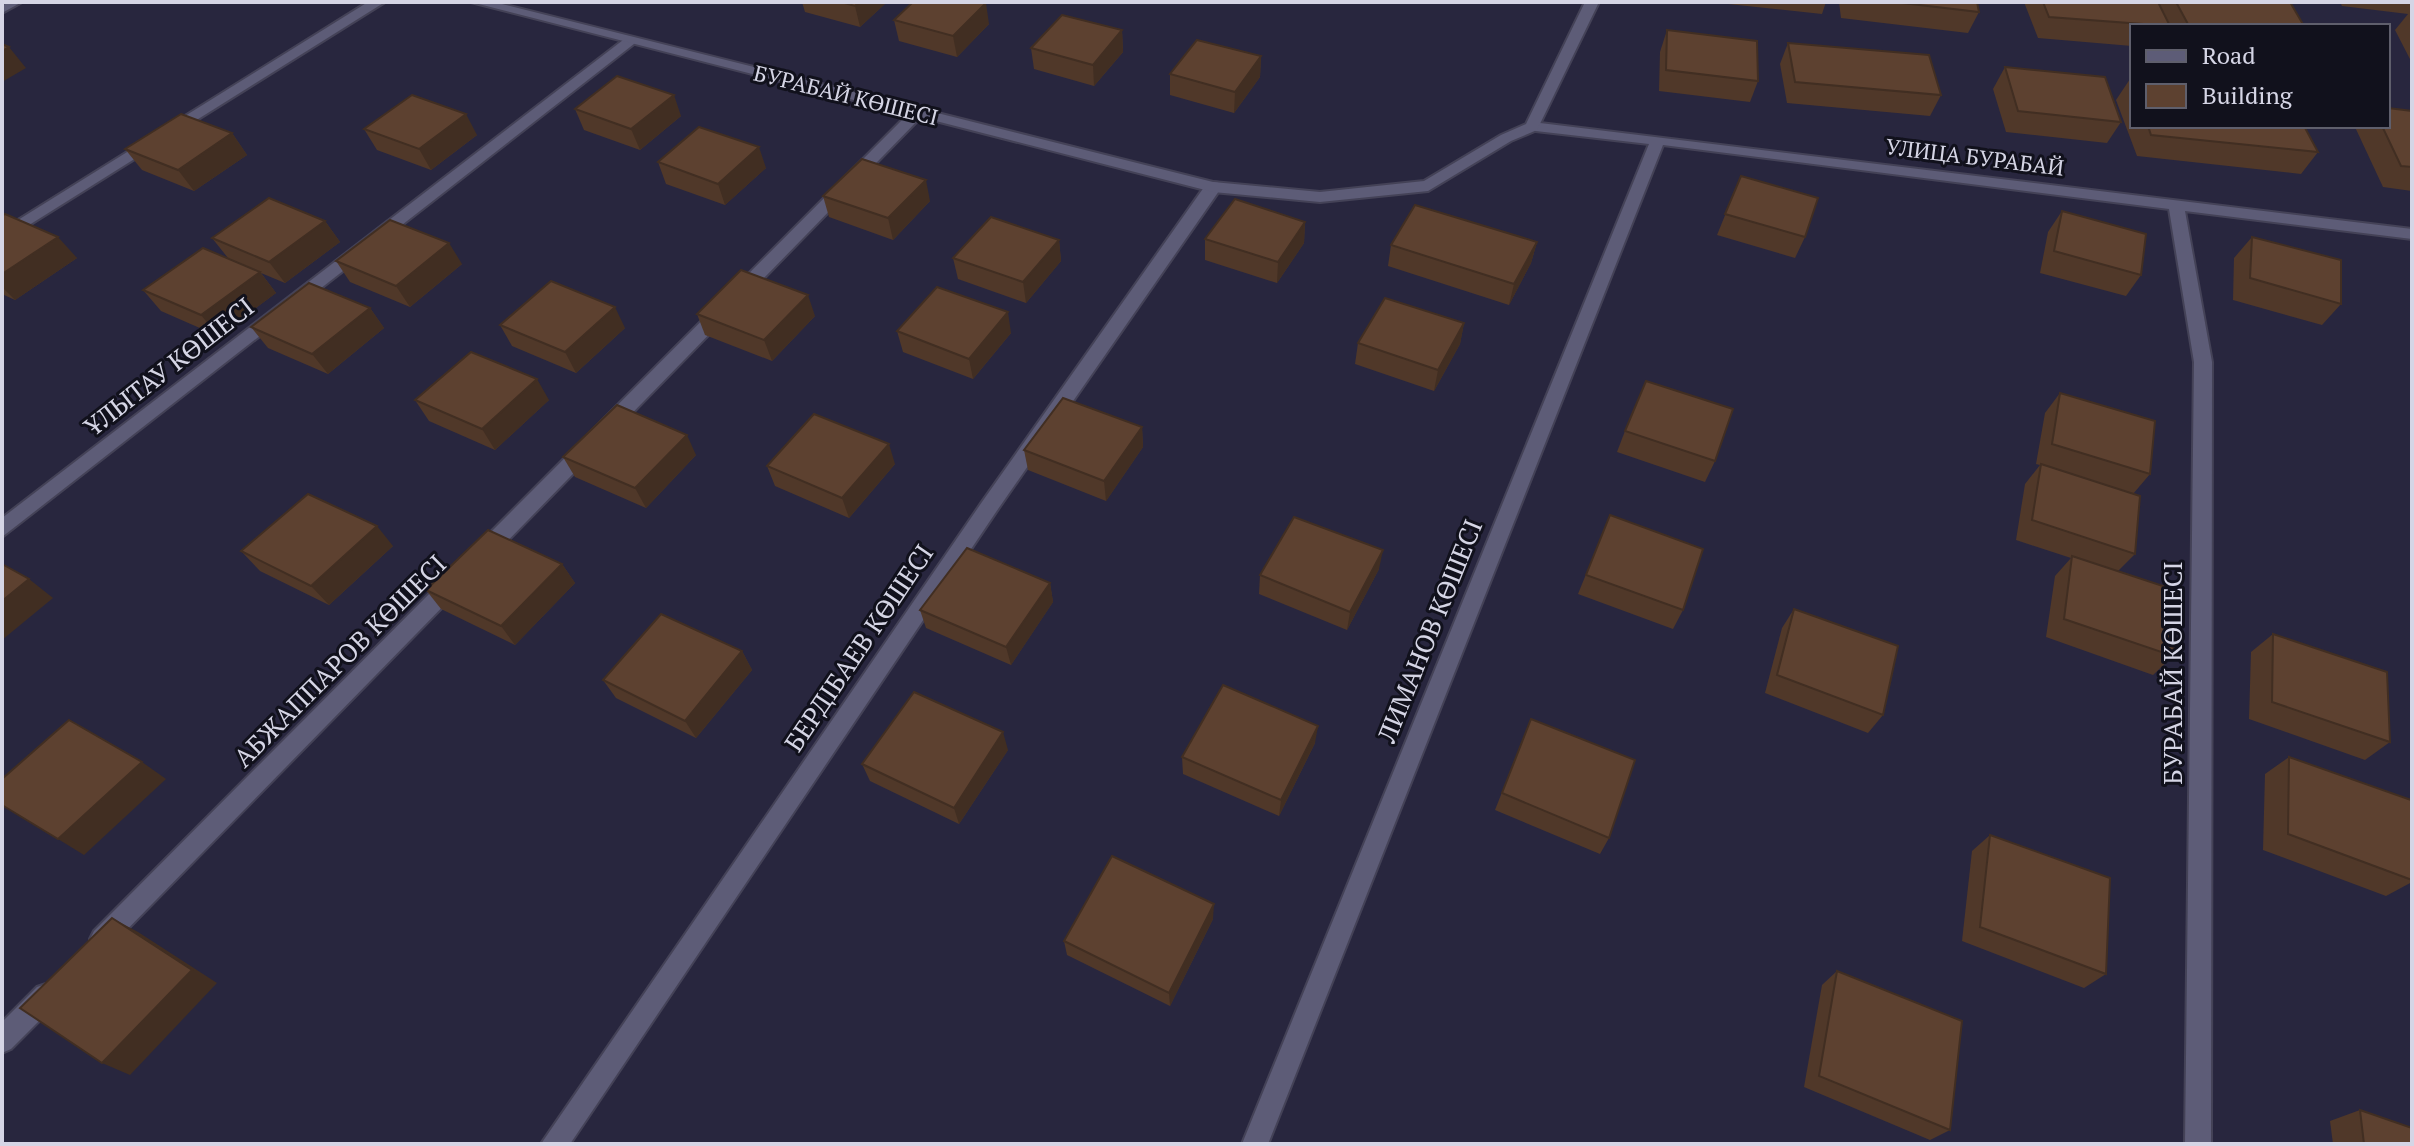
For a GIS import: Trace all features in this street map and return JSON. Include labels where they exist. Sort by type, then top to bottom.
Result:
[{"type":"street","points":[[2,9],[15,2]]},
{"type":"street","points":[[2,237],[378,2]]},
{"type":"street","name":"БУРАБАЙ КӨШЕСІ","points":[[478,2],[1213,187],[1320,197],[1428,186],[1506,138],[1532,127]]},
{"type":"street","points":[[1532,127],[1592,2]]},
{"type":"street","name":"ҰЛЫТАУ КӨШЕСІ","points":[[2,529],[632,40]]},
{"type":"street","name":"АБЖАППАРОВ КӨШЕСІ","points":[[91,950],[917,113]]},
{"type":"street","name":"УЛИЦА БУРАБАЙ","points":[[1532,127],[2412,234]]},
{"type":"street","name":"ЛИМАНОВ КӨШЕСІ","points":[[1255,1144],[1658,140]]},
{"type":"street","name":"БЕРДІБАЕВ КӨШЕСІ","points":[[554,1144],[989,507],[1213,187]]},
{"type":"street","name":"БУРАБАЙ КӨШЕСІ","points":[[2176,204],[2203,362],[2198,1144]]},
{"type":"street","points":[[2,1040],[58,984]]},
{"type":"building","points":[[913,2],[986,3],[953,36],[894,20]]},
{"type":"building","points":[[1894,2],[1977,2],[1979,12]]},
{"type":"building","points":[[2043,2],[2158,2],[2169,24],[2143,24],[2049,17]]},
{"type":"building","points":[[2176,2],[2290,2],[2303,24],[2188,24]]},
{"type":"building","points":[[1062,15],[1122,30],[1093,65],[1031,48]]},
{"type":"building","points":[[1667,30],[1757,41],[1758,81],[1666,70]]},
{"type":"building","points":[[1197,40],[1261,56],[1235,92],[1170,74]]},
{"type":"building","points":[[1788,43],[1929,55],[1941,95],[1795,82]]},
{"type":"building","points":[[2005,67],[2105,77],[2121,122],[2018,111]]},
{"type":"building","points":[[617,76],[674,95],[631,129],[575,109]]},
{"type":"building","points":[[412,95],[466,114],[419,149],[364,129]]},
{"type":"building","points":[[2390,108],[2412,111],[2412,167],[2401,166],[2383,128],[2390,128]]},
{"type":"building","points":[[181,114],[232,133],[178,170],[125,149]]},
{"type":"building","points":[[699,127],[759,147],[718,184],[658,162]]},
{"type":"building","points":[[2149,128],[2305,128],[2318,152],[2151,135]]},
{"type":"building","points":[[862,159],[926,180],[888,218],[823,196]]},
{"type":"building","points":[[1741,176],[1818,198],[1805,237],[1725,214]]},
{"type":"building","points":[[269,198],[325,221],[269,262],[212,238]]},
{"type":"building","points":[[1235,199],[1305,222],[1278,262],[1205,239]]},
{"type":"building","points":[[1415,205],[1537,242],[1514,284],[1391,245]]},
{"type":"building","points":[[2062,211],[2146,234],[2141,275],[2054,251]]},
{"type":"building","points":[[5,214],[58,237],[2,274],[2,216]]},
{"type":"building","points":[[991,217],[1059,240],[1023,282],[953,258]]},
{"type":"building","points":[[390,220],[449,243],[396,286],[336,261]]},
{"type":"building","points":[[2252,237],[2341,260],[2341,304],[2250,278]]},
{"type":"building","points":[[203,248],[260,272],[201,315],[143,290]]},
{"type":"building","points":[[741,270],[808,295],[764,340],[697,314]]},
{"type":"building","points":[[551,281],[615,307],[565,352],[500,325]]},
{"type":"building","points":[[309,283],[370,308],[312,354],[251,327]]},
{"type":"building","points":[[937,287],[1008,312],[969,359],[897,331]]},
{"type":"building","points":[[1385,298],[1464,323],[1438,370],[1358,343]]},
{"type":"building","points":[[471,352],[537,379],[482,429],[415,400]]},
{"type":"building","points":[[1646,381],[1733,409],[1715,461],[1625,431]]},
{"type":"building","points":[[2060,393],[2155,421],[2150,474],[2052,444]]},
{"type":"building","points":[[1063,398],[1142,427],[1104,481],[1024,450]]},
{"type":"building","points":[[617,405],[687,435],[635,488],[563,457]]},
{"type":"building","points":[[814,414],[889,444],[842,498],[767,466]]},
{"type":"building","points":[[2041,464],[2140,496],[2135,554],[2032,520]]},
{"type":"building","points":[[308,494],[377,526],[311,586],[241,551]]},
{"type":"building","points":[[1610,515],[1703,549],[1683,610],[1586,575]]},
{"type":"building","points":[[1294,517],[1383,550],[1350,612],[1260,575]]},
{"type":"building","points":[[488,530],[562,564],[501,626],[426,590]]},
{"type":"building","points":[[967,548],[1050,583],[1006,647],[920,610]]},
{"type":"building","points":[[2072,556],[2178,591],[2173,656],[2064,619]]},
{"type":"building","points":[[2,564],[29,579],[2,601]]},
{"type":"building","points":[[1794,609],[1898,646],[1883,715],[1777,675]]},
{"type":"building","points":[[661,614],[742,651],[685,721],[603,680]]},
{"type":"building","points":[[2273,634],[2387,672],[2390,742],[2272,702]]},
{"type":"building","points":[[1223,685],[1318,726],[1281,800],[1182,757]]},
{"type":"building","points":[[914,692],[1003,732],[954,808],[862,764]]},
{"type":"building","points":[[1531,719],[1635,760],[1609,838],[1502,793]]},
{"type":"building","points":[[69,720],[142,762],[58,839],[2,805],[2,779]]},
{"type":"building","points":[[2289,757],[2411,800],[2412,880],[2288,834]]},
{"type":"building","points":[[1990,835],[2110,878],[2106,974],[1980,927]]},
{"type":"building","points":[[1112,856],[1214,904],[1169,993],[1064,941]]},
{"type":"building","points":[[112,918],[192,970],[102,1063],[20,1008]]},
{"type":"building","points":[[1837,971],[1962,1021],[1950,1130],[1819,1076]]},
{"type":"building","points":[[2360,1110],[2412,1128],[2412,1144],[2364,1144]]}]
